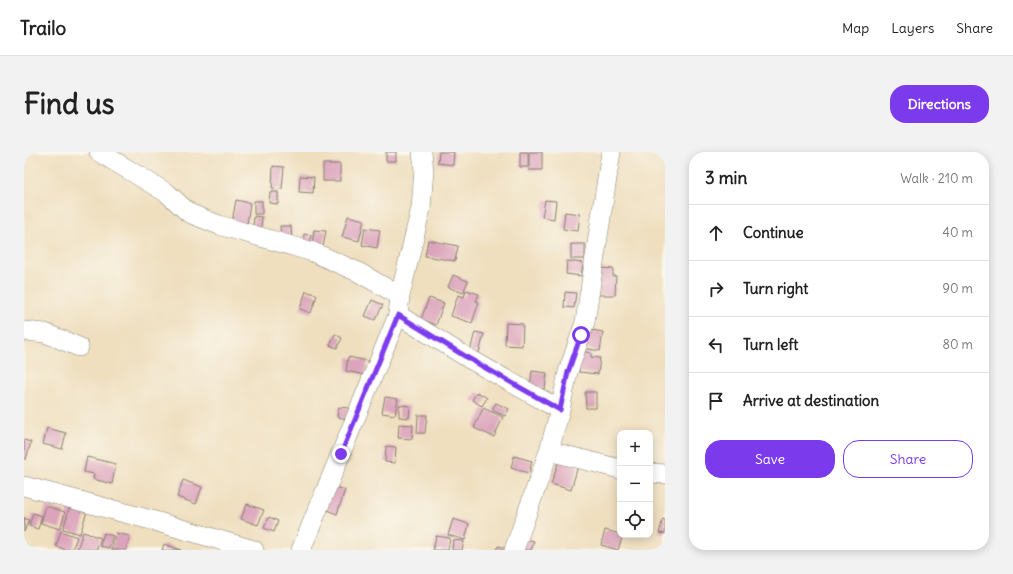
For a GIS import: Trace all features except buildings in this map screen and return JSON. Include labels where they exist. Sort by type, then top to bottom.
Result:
[{"type":"street","points":[[99,152],[167,193],[189,213],[219,225],[313,252],[358,272],[399,306],[468,358],[560,410]]},
{"type":"street","points":[[301,550],[399,306],[421,208],[424,170],[422,152]]},
{"type":"street","points":[[514,550],[549,451],[568,372],[585,322],[611,152]]},
{"type":"street","points":[[24,331],[45,333],[79,347]]},
{"type":"street","points":[[549,451],[617,468]]},
{"type":"street","points":[[653,473],[665,474]]},
{"type":"street","points":[[24,486],[144,518],[254,550]]},
{"type":"route","points":[[341,454],[398,315],[468,358],[560,410],[568,372],[581,335]]}]
